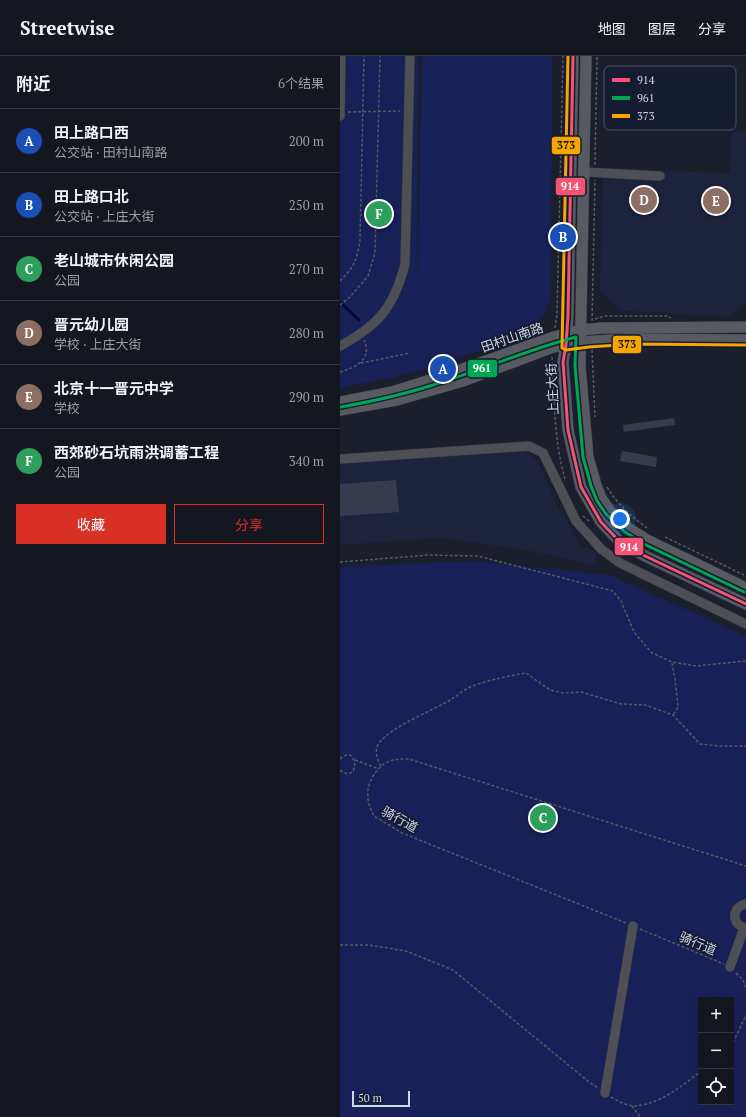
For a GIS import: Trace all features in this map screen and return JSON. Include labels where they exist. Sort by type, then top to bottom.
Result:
[{"type":"main road","name":"上庄大街","points":[[573,56],[567,339],[563,362],[568,430],[582,487],[601,522],[619,541],[645,556],[746,604]]},
{"type":"main road","points":[[586,56],[580,366],[588,457],[596,486],[601,498],[610,511],[628,528],[647,540],[746,588]]},
{"type":"main road","name":"田村山南路","points":[[340,410],[397,400],[463,381],[553,347],[581,330],[602,328],[746,327]]},
{"type":"main road","name":"田村山南路","points":[[340,402],[392,392],[567,339],[580,342],[628,339],[746,340]]},
{"type":"street","points":[[340,116],[341,56]]},
{"type":"street","points":[[340,346],[360,335],[389,307],[399,286],[405,264],[410,56]]},
{"type":"street","points":[[584,172],[660,176]]},
{"type":"street","points":[[340,459],[529,446],[543,453],[576,521],[601,549],[620,563],[746,624]]},
{"type":"street","points":[[730,967],[745,928],[737,924],[734,916],[737,908],[746,904]]},
{"type":"street","points":[[605,1093],[633,926]]},
{"type":"path","points":[[340,281],[351,269],[358,256],[360,240],[364,56]]},
{"type":"path","points":[[340,306],[368,276],[375,253],[380,56]]},
{"type":"path","points":[[340,112],[409,111]]},
{"type":"path","points":[[360,335],[365,341],[367,347],[366,354],[361,363]]},
{"type":"path","points":[[340,372],[352,369],[361,363],[410,353]]},
{"type":"path","points":[[340,562],[429,555],[478,556],[613,591],[621,601],[634,632],[652,653],[672,662],[696,666],[746,661]]},
{"type":"path","points":[[672,662],[678,707],[673,715]]},
{"type":"path","points":[[746,746],[700,744],[673,715],[645,705],[621,704],[581,692],[556,692],[550,690],[526,673],[504,677],[470,687],[451,700],[399,727],[378,744],[376,750],[377,760],[381,766],[392,760],[409,759],[746,866]]},
{"type":"path","points":[[340,759],[343,756],[349,756],[355,760],[379,769]]},
{"type":"path","points":[[340,771],[347,773],[352,771],[356,766],[355,760]]},
{"type":"path","name":"骑行道","points":[[381,766],[373,777],[368,789],[369,802],[374,816],[402,833],[707,956],[730,967],[742,980],[746,988]]},
{"type":"path","points":[[340,945],[369,945],[406,951],[453,970],[589,1082],[616,1100],[632,1106],[661,1100],[683,1086],[698,1074]]},
{"type":"path","points":[[734,1041],[746,1015]]},
{"type":"path","points":[[632,1106],[640,1117]]},
{"type":"shaded area","points":[[340,56],[418,56],[417,312],[422,56],[552,56],[551,298],[544,315],[534,328],[478,351],[417,372],[340,388]]},
{"type":"shaded area","points":[[731,132],[746,132],[746,303],[728,316],[681,315],[665,312],[622,311],[600,292],[603,169],[730,173]]},
{"type":"shaded area","points":[[529,451],[541,468],[556,504],[572,529],[578,545],[596,552],[595,566],[522,549],[440,538],[340,545],[340,462],[471,453]]},
{"type":"shaded area","points":[[472,561],[609,575],[746,636],[746,1117],[340,1117],[340,567]]},
{"type":"building","points":[[674,418],[675,425],[624,432],[623,425]]},
{"type":"building","points":[[622,451],[657,457],[656,467],[620,461]]},
{"type":"building","points":[[396,480],[399,512],[340,516],[340,484]]},
{"type":"waterway","points":[[340,302],[359,320]]},
{"type":"transit line","name":"373","points":[[568,56],[562,348],[566,350],[633,344],[746,345]]},
{"type":"transit line","name":"914","points":[[573,56],[568,316],[563,362],[568,430],[581,487],[601,522],[619,541],[645,556],[746,604]]},
{"type":"transit line","name":"961","points":[[341,407],[415,391],[541,347],[576,337],[575,366],[583,457],[597,501],[606,514],[625,532],[644,544],[744,592]]},
{"type":"place","name":"晋元幼儿园","points":[[644,200]]},
{"type":"place","name":"北京十一晋元中学","points":[[716,201]]},
{"type":"place","name":"西郊砂石坑雨洪调蓄工程","points":[[379,214]]},
{"type":"place","name":"田上路口北","points":[[563,237]]},
{"type":"place","name":"田上路口西","points":[[443,369]]},
{"type":"place","name":"老山城市休闲公园","points":[[543,818]]}]
